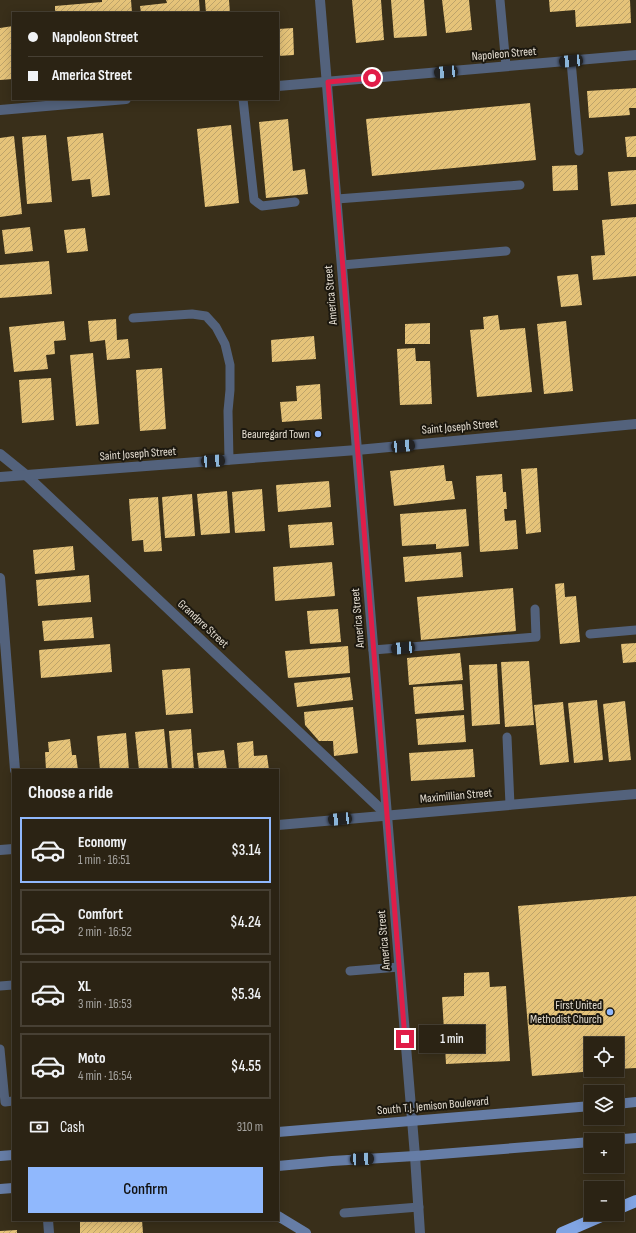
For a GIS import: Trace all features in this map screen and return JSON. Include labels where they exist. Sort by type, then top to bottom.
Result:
[{"type":"highway","points":[[624,1206],[636,1201]]},
{"type":"highway","points":[[562,1233],[590,1221]]},
{"type":"main road","points":[[624,1103],[636,1102]]},
{"type":"main road","name":"South T.J. Jemison Boulevard","points":[[279,1132],[584,1107]]},
{"type":"main road","points":[[624,1139],[636,1138]]},
{"type":"main road","points":[[279,1166],[584,1143]]},
{"type":"main road","points":[[0,1156],[12,1154]]},
{"type":"main road","points":[[0,1190],[12,1188]]},
{"type":"main road","points":[[279,1217],[306,1233]]},
{"type":"street","name":"America Street","points":[[320,0],[328,82],[420,1233]]},
{"type":"street","name":"Napoleon Street","points":[[279,86],[636,55]]},
{"type":"street","points":[[0,110],[115,100]]},
{"type":"street","name":"Saint Joseph Street","points":[[0,477],[357,450],[636,424]]},
{"type":"street","name":"Grandpre Street","points":[[0,454],[26,475],[387,815]]},
{"type":"street","points":[[0,578],[3,660],[15,769]]},
{"type":"street","name":"Maximillian Street","points":[[279,825],[636,794]]},
{"type":"street","points":[[0,850],[12,849]]},
{"type":"street","points":[[48,1221],[49,1233]]},
{"type":"lane","points":[[500,0],[506,66]]},
{"type":"lane","points":[[571,61],[579,151]]},
{"type":"lane","points":[[243,100],[254,200],[262,206],[295,202]]},
{"type":"lane","points":[[337,199],[520,185]]},
{"type":"lane","points":[[342,265],[506,251]]},
{"type":"lane","points":[[133,318],[192,314],[206,316],[216,326],[225,344],[230,365],[228,411],[229,460]]},
{"type":"lane","points":[[373,650],[536,637],[535,609]]},
{"type":"lane","points":[[590,634],[636,630]]},
{"type":"lane","points":[[507,737],[510,805]]},
{"type":"lane","points":[[350,971],[399,967]]},
{"type":"lane","points":[[0,986],[12,985]]},
{"type":"lane","points":[[0,1049],[5,1102],[12,1101]]},
{"type":"lane","points":[[344,1213],[419,1207]]},
{"type":"building","points":[[102,0],[131,0],[132,12],[55,12],[55,6],[102,2]]},
{"type":"building","points":[[166,0],[199,0],[200,12],[141,12],[140,6],[167,3]]},
{"type":"building","points":[[205,0],[229,0],[230,12],[206,12]]},
{"type":"building","points":[[352,0],[381,0],[384,40],[356,43]]},
{"type":"building","points":[[391,0],[424,0],[427,36],[394,38]]},
{"type":"building","points":[[442,0],[469,0],[472,30],[446,33]]},
{"type":"building","points":[[549,0],[630,0],[631,23],[576,27],[575,10],[550,12]]},
{"type":"building","points":[[12,26],[12,79],[0,80],[0,28]]},
{"type":"building","points":[[293,28],[294,55],[279,56],[279,29]]},
{"type":"building","points":[[636,88],[636,108],[629,108],[630,115],[589,118],[587,91]]},
{"type":"building","points":[[530,103],[536,160],[372,176],[366,119]]},
{"type":"building","points":[[288,119],[293,171],[305,169],[308,194],[266,198],[259,122]]},
{"type":"building","points":[[231,125],[239,203],[205,207],[197,129]]},
{"type":"building","points":[[103,133],[110,195],[92,197],[90,179],[72,181],[67,137]]},
{"type":"building","points":[[46,135],[52,202],[27,204],[22,137]]},
{"type":"building","points":[[14,136],[22,214],[0,217],[0,138]]},
{"type":"building","points":[[636,136],[636,157],[627,157],[625,137]]},
{"type":"building","points":[[577,165],[578,190],[553,191],[552,166]]},
{"type":"building","points":[[636,170],[636,204],[611,206],[608,172]]},
{"type":"building","points":[[636,217],[636,276],[593,280],[591,256],[605,255],[602,220]]},
{"type":"building","points":[[30,227],[33,251],[5,254],[2,230]]},
{"type":"building","points":[[85,228],[88,251],[67,253],[64,230]]},
{"type":"building","points":[[49,261],[52,294],[0,298],[0,265]]},
{"type":"building","points":[[578,274],[582,305],[561,307],[557,276]]},
{"type":"building","points":[[498,315],[500,330],[525,328],[532,392],[477,397],[470,330],[484,329],[483,317]]},
{"type":"building","points":[[116,319],[117,340],[128,339],[130,358],[107,360],[105,340],[90,342],[88,321]]},
{"type":"building","points":[[64,321],[66,340],[54,341],[55,354],[46,355],[48,369],[14,372],[9,327]]},
{"type":"building","points":[[566,321],[573,391],[544,394],[537,324]]},
{"type":"building","points":[[430,323],[430,344],[405,344],[405,324]]},
{"type":"building","points":[[314,336],[316,359],[272,362],[271,340]]},
{"type":"building","points":[[415,348],[416,361],[430,361],[432,404],[400,405],[397,349]]},
{"type":"building","points":[[93,353],[99,424],[76,426],[70,355]]},
{"type":"building","points":[[162,368],[166,429],[140,431],[136,370]]},
{"type":"building","points":[[51,378],[54,420],[22,423],[19,380]]},
{"type":"building","points":[[320,384],[322,419],[282,422],[280,402],[297,401],[296,386]]},
{"type":"building","points":[[444,465],[446,481],[452,481],[455,499],[394,506],[390,471]]},
{"type":"building","points":[[537,468],[541,532],[526,534],[521,469]]},
{"type":"building","points":[[502,474],[503,492],[506,492],[507,509],[504,509],[505,521],[516,520],[518,549],[480,552],[476,476]]},
{"type":"building","points":[[329,481],[331,507],[278,512],[276,485]]},
{"type":"building","points":[[262,489],[265,531],[235,533],[232,492]]},
{"type":"building","points":[[227,491],[230,533],[201,535],[197,494]]},
{"type":"building","points":[[192,494],[195,536],[165,538],[162,497]]},
{"type":"building","points":[[158,497],[162,551],[144,552],[143,540],[132,541],[129,499]]},
{"type":"building","points":[[466,509],[469,546],[436,549],[436,544],[402,546],[400,514]]},
{"type":"building","points":[[332,522],[334,545],[290,548],[288,525]]},
{"type":"building","points":[[73,546],[75,570],[35,574],[33,550]]},
{"type":"building","points":[[461,552],[463,577],[405,582],[403,557]]},
{"type":"building","points":[[332,562],[335,596],[275,601],[273,567]]},
{"type":"building","points":[[89,575],[91,602],[38,606],[36,580]]},
{"type":"building","points":[[564,583],[565,597],[576,596],[580,642],[560,644],[555,584]]},
{"type":"building","points":[[513,588],[516,631],[421,640],[417,597]]},
{"type":"building","points":[[338,609],[341,642],[310,644],[307,611]]},
{"type":"building","points":[[92,617],[94,638],[44,641],[42,621]]},
{"type":"building","points":[[636,643],[636,662],[623,663],[621,644]]},
{"type":"building","points":[[110,644],[112,672],[41,678],[39,650]]},
{"type":"building","points":[[348,646],[350,673],[288,678],[285,651]]},
{"type":"building","points":[[460,653],[463,680],[409,685],[407,658]]},
{"type":"building","points":[[529,661],[534,725],[505,727],[501,662]]},
{"type":"building","points":[[497,664],[500,724],[472,726],[469,665]]},
{"type":"building","points":[[190,668],[193,713],[166,715],[162,670]]},
{"type":"building","points":[[350,677],[353,700],[297,707],[294,683]]},
{"type":"building","points":[[462,684],[464,710],[415,714],[413,687]]},
{"type":"building","points":[[597,700],[603,760],[574,763],[568,703]]},
{"type":"building","points":[[625,701],[631,760],[609,762],[603,704]]},
{"type":"building","points":[[563,702],[569,762],[540,765],[534,705]]},
{"type":"building","points":[[353,707],[358,753],[334,756],[333,741],[319,741],[305,725],[304,712]]},
{"type":"building","points":[[464,715],[466,742],[418,745],[416,719]]},
{"type":"building","points":[[164,729],[168,769],[139,769],[135,732]]},
{"type":"building","points":[[191,729],[194,769],[172,769],[169,731]]},
{"type":"building","points":[[126,733],[129,769],[100,769],[97,736]]},
{"type":"building","points":[[70,739],[72,755],[76,755],[78,769],[46,769],[45,752],[49,752],[48,742]]},
{"type":"building","points":[[253,741],[254,756],[267,755],[269,769],[239,769],[237,743]]},
{"type":"building","points":[[473,749],[475,777],[411,781],[409,753]]},
{"type":"building","points":[[224,750],[227,769],[199,769],[197,753]]},
{"type":"building","points":[[636,896],[636,1068],[624,1069],[624,1037],[584,1037],[584,1072],[532,1076],[518,906]]},
{"type":"building","points":[[489,972],[490,987],[506,986],[510,1061],[446,1064],[442,997],[464,996],[464,973]]},
{"type":"building","points":[[80,1221],[142,1221],[143,1233],[80,1233]]},
{"type":"building","points":[[17,1230],[17,1233],[0,1233],[0,1231]]},
{"type":"place","name":"Beauregard Town","points":[[318,434]]},
{"type":"place","name":"First United Methodist Church","points":[[610,1012]]},
{"type":"route","points":[[372,78],[328,82],[405,1039]]}]
